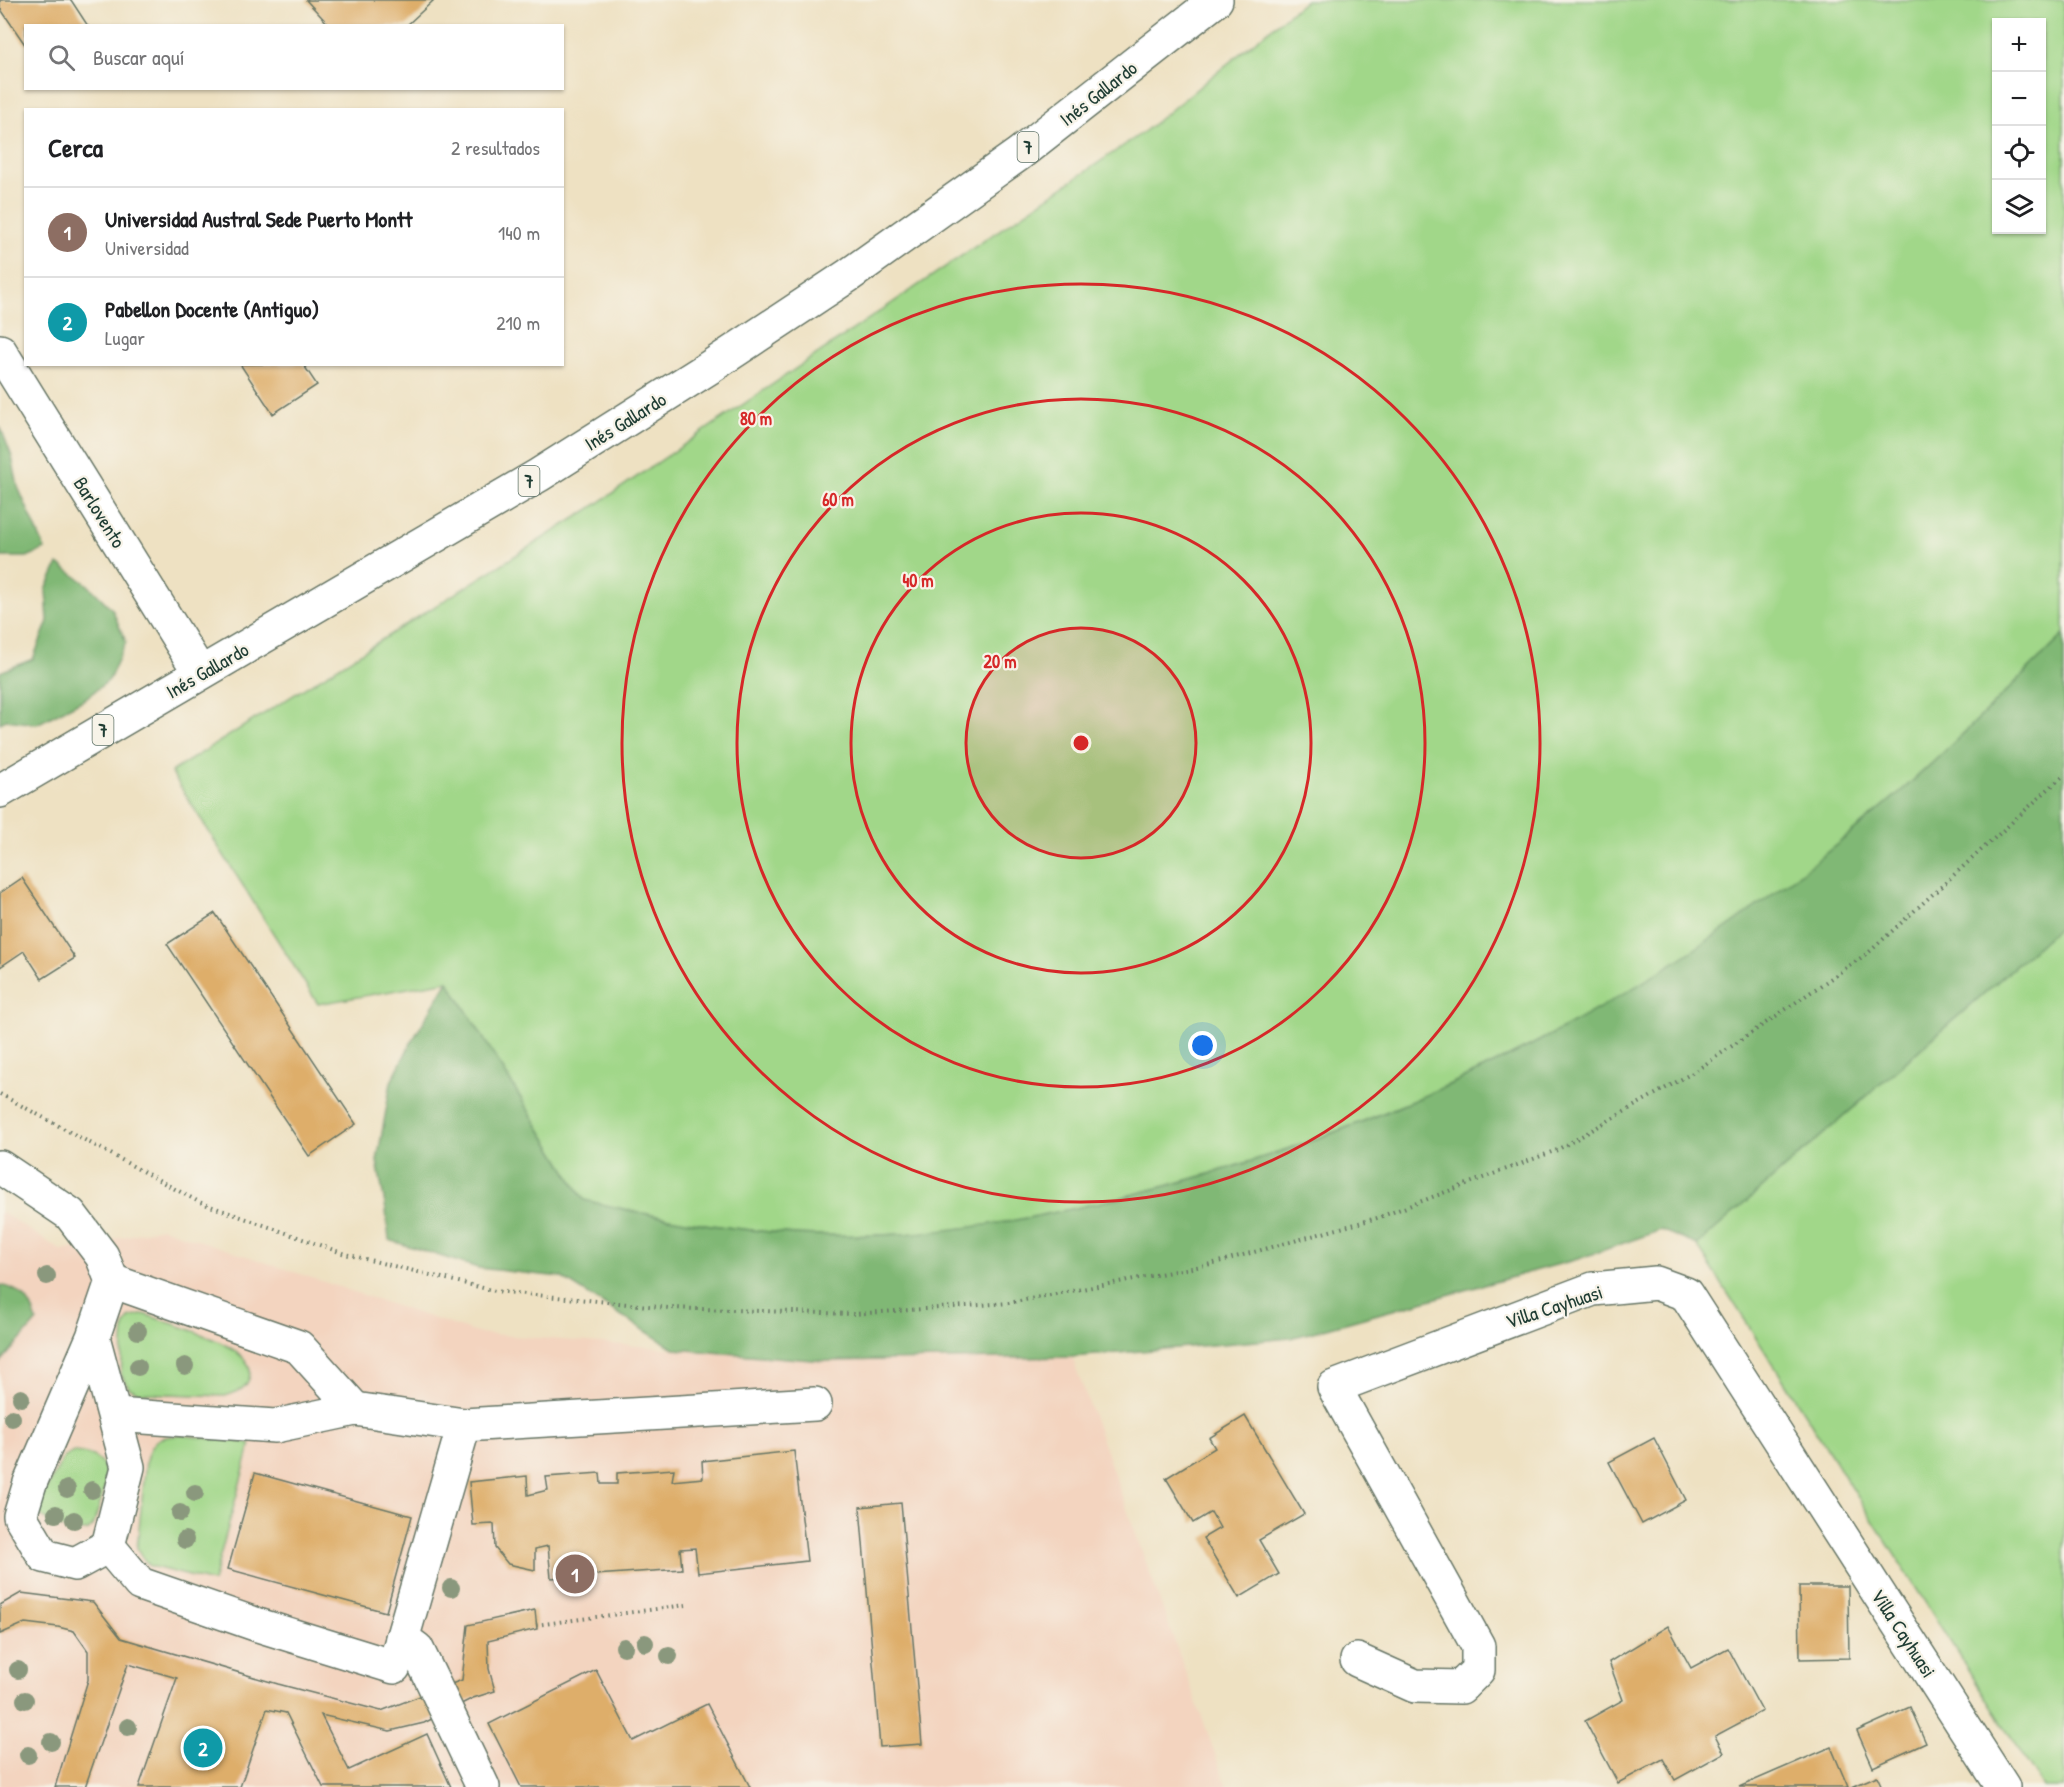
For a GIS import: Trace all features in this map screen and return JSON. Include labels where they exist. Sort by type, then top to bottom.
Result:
[{"type":"main road","name":"Inés Gallardo","points":[[0,791],[539,475],[720,361],[849,275],[1019,154],[1203,4]]},
{"type":"main road","name":"Barlovento","points":[[0,351],[200,674]]},
{"type":"main road","points":[[0,1167],[70,1214],[102,1256],[112,1281],[93,1337],[30,1483],[20,1515],[44,1556],[75,1564],[108,1546],[128,1467],[93,1337]]},
{"type":"main road","points":[[112,1281],[299,1347],[355,1409]]},
{"type":"main road","name":"Villa Cayhuasi","points":[[1357,1660],[1415,1686],[1461,1687],[1478,1670],[1478,1646],[1334,1387],[1593,1289],[1656,1283],[1686,1294],[2003,1787]]},
{"type":"main road","points":[[115,1415],[275,1426],[355,1409],[464,1425],[815,1404]]},
{"type":"main road","points":[[108,1546],[140,1584],[394,1667],[464,1425]]},
{"type":"main road","points":[[402,1638],[417,1649],[483,1787]]},
{"type":"path","points":[[0,1094],[199,1202],[345,1254],[495,1291],[669,1308],[853,1314],[1009,1303],[1207,1265],[1377,1218],[1557,1150],[1694,1072],[1868,953],[2064,775]]},
{"type":"path","points":[[536,1625],[686,1605]]},
{"type":"shaded area","points":[[0,1211],[62,1251],[162,1228],[477,1333],[825,1361],[1072,1357],[1227,1787],[0,1787]]},
{"type":"green space","points":[[1306,0],[2064,0],[2064,635],[1948,748],[1841,842],[1772,895],[1699,946],[1623,994],[1545,1038],[1464,1078],[1382,1114],[1298,1145],[1213,1173],[1127,1196],[974,1227],[843,1236],[768,1232],[694,1223],[584,1200],[448,981],[318,1004],[171,772],[588,510],[1145,131]]},
{"type":"green space","points":[[0,426],[12,457],[18,487],[45,549],[27,557],[0,557]]},
{"type":"green space","points":[[58,564],[87,584],[112,609],[126,642],[109,680],[83,700],[37,724],[6,720],[0,723],[0,672],[33,659],[48,621],[46,590]]},
{"type":"green space","points":[[2064,635],[2064,923],[1697,1245],[1661,1230],[1578,1259],[1291,1338],[1072,1357],[825,1361],[674,1349],[561,1277],[478,1268],[389,1240],[377,1161],[391,1082],[412,1041],[448,981],[584,1200],[694,1223],[768,1232],[843,1236],[974,1227],[1066,1210],[1213,1173],[1382,1114],[1464,1078],[1545,1038],[1623,994],[1699,946],[1772,895],[1858,828],[1928,767]]},
{"type":"green space","points":[[2064,923],[2064,1787],[2043,1787],[1697,1245]]},
{"type":"green space","points":[[0,1285],[20,1293],[32,1307],[37,1321],[0,1363]]},
{"type":"green space","points":[[144,1314],[206,1336],[238,1353],[247,1363],[250,1373],[248,1382],[238,1391],[225,1396],[139,1393],[129,1388],[121,1375],[124,1327],[129,1318]]},
{"type":"green space","points":[[179,1435],[251,1443],[213,1582],[150,1566],[137,1548],[146,1461],[150,1448],[156,1440]]},
{"type":"green space","points":[[74,1452],[90,1455],[99,1460],[106,1478],[93,1526],[87,1531],[61,1528],[39,1514],[39,1503],[64,1457]]},
{"type":"building","points":[[0,0],[71,0],[87,24],[24,24],[24,43],[0,8]]},
{"type":"building","points":[[306,0],[434,0],[408,24],[328,24]]},
{"type":"building","points":[[241,366],[304,366],[317,385],[273,414]]},
{"type":"building","points":[[22,878],[75,958],[42,979],[24,951],[0,967],[0,893]]},
{"type":"building","points":[[215,913],[356,1124],[309,1156],[167,944]]},
{"type":"building","points":[[1245,1416],[1304,1514],[1259,1540],[1279,1574],[1239,1598],[1203,1538],[1220,1528],[1211,1512],[1193,1523],[1166,1478],[1215,1448],[1209,1438]]},
{"type":"building","points":[[1654,1438],[1686,1500],[1642,1524],[1609,1462]]},
{"type":"building","points":[[794,1451],[807,1561],[698,1573],[695,1548],[680,1549],[682,1569],[551,1578],[548,1546],[535,1549],[535,1570],[508,1564],[495,1548],[494,1524],[473,1525],[469,1482],[527,1476],[528,1495],[548,1490],[546,1477],[600,1473],[601,1484],[617,1484],[617,1473],[674,1469],[672,1481],[703,1478],[702,1461]]},
{"type":"building","points":[[255,1473],[412,1516],[386,1612],[228,1569]]},
{"type":"building","points":[[901,1503],[922,1744],[880,1747],[860,1507]]},
{"type":"building","points":[[1799,1586],[1848,1586],[1849,1658],[1800,1659]]},
{"type":"building","points":[[21,1593],[93,1602],[121,1638],[278,1684],[381,1711],[462,1680],[468,1625],[535,1610],[537,1629],[488,1641],[489,1669],[495,1691],[473,1698],[424,1723],[390,1731],[321,1715],[349,1770],[427,1734],[451,1787],[323,1787],[286,1713],[267,1709],[240,1787],[139,1787],[177,1678],[128,1664],[85,1787],[55,1787],[88,1680],[88,1651],[74,1631],[58,1627],[25,1623],[0,1634],[0,1605]]},
{"type":"building","points":[[1668,1626],[1691,1668],[1728,1648],[1762,1711],[1715,1736],[1724,1753],[1675,1780],[1663,1759],[1618,1783],[1585,1721],[1623,1700],[1609,1662]]},
{"type":"building","points":[[596,1670],[633,1741],[707,1704],[750,1787],[521,1787],[489,1724]]},
{"type":"building","points":[[1910,1707],[1926,1743],[1873,1767],[1857,1731]]},
{"type":"building","points":[[1831,1747],[1848,1787],[1739,1787]]},
{"type":"building","points":[[1877,1776],[1882,1787],[1852,1787]]},
{"type":"place","name":"Universidad Austral Sede Puerto Montt","points":[[575,1574]]},
{"type":"place","name":"Pabellon Docente (Antiguo)","points":[[203,1748]]}]
